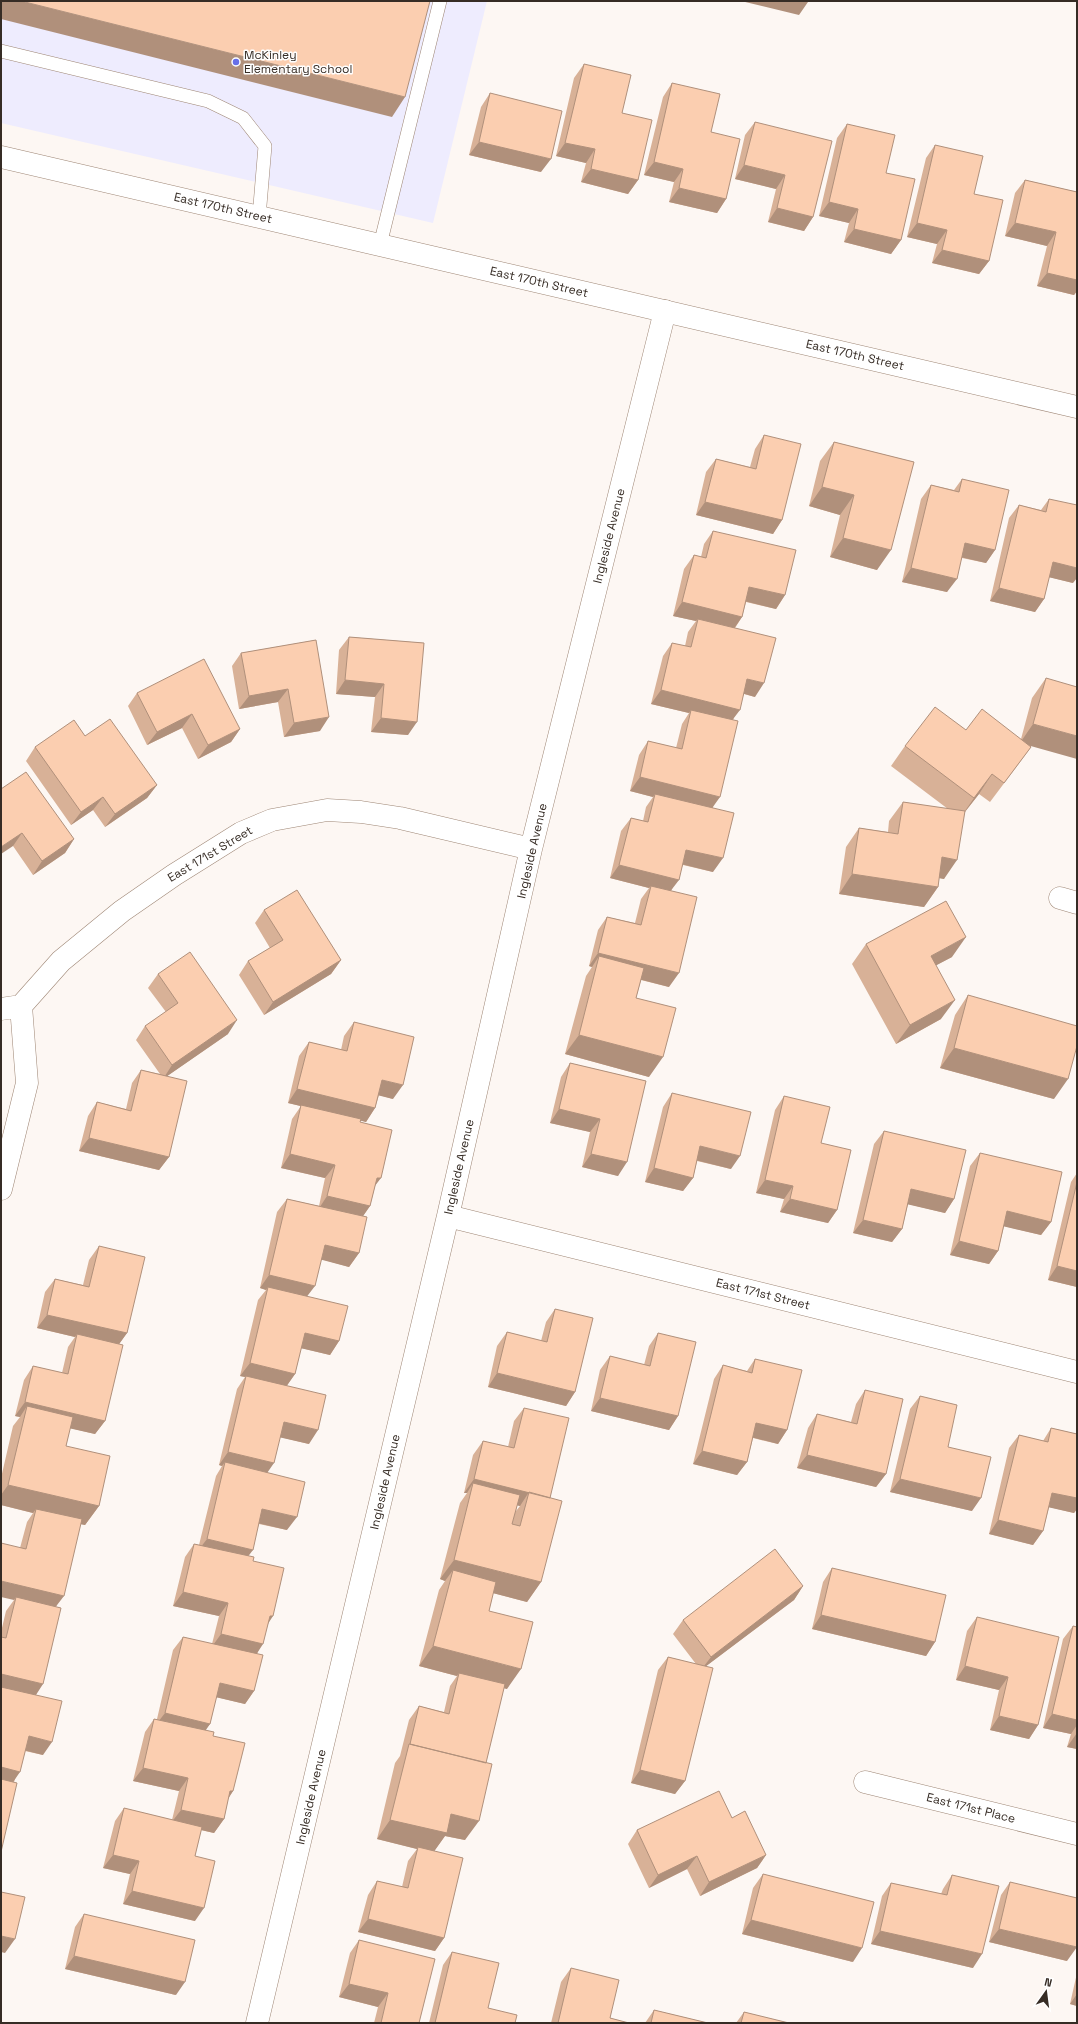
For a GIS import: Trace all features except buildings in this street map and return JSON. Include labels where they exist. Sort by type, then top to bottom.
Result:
[{"type":"street","name":"East 170th Street","points":[[1,157],[1077,407]]},
{"type":"street","name":"Ingleside Avenue","points":[[257,2023],[448,1216],[531,849],[666,311]]},
{"type":"street","name":"East 171st Street","points":[[11,1008],[61,961],[122,912],[174,875],[241,833],[272,820],[326,810],[361,812],[400,818],[531,849]]},
{"type":"street","points":[[1,1189],[27,1083],[11,1008]]},
{"type":"street","name":"East 171st Street","points":[[448,1216],[1077,1372]]},
{"type":"street","name":"East 171st Place","points":[[865,1782],[1077,1834]]},
{"type":"lane","points":[[380,245],[440,1]]},
{"type":"lane","points":[[1,51],[208,101],[243,118],[265,146],[258,216]]},
{"type":"shaded area","name":"McKinley Elementary School","points":[[1,1],[487,1],[433,223],[1,123]]},
{"type":"place","name":"McKinley Elementary School","points":[[236,62]]}]
